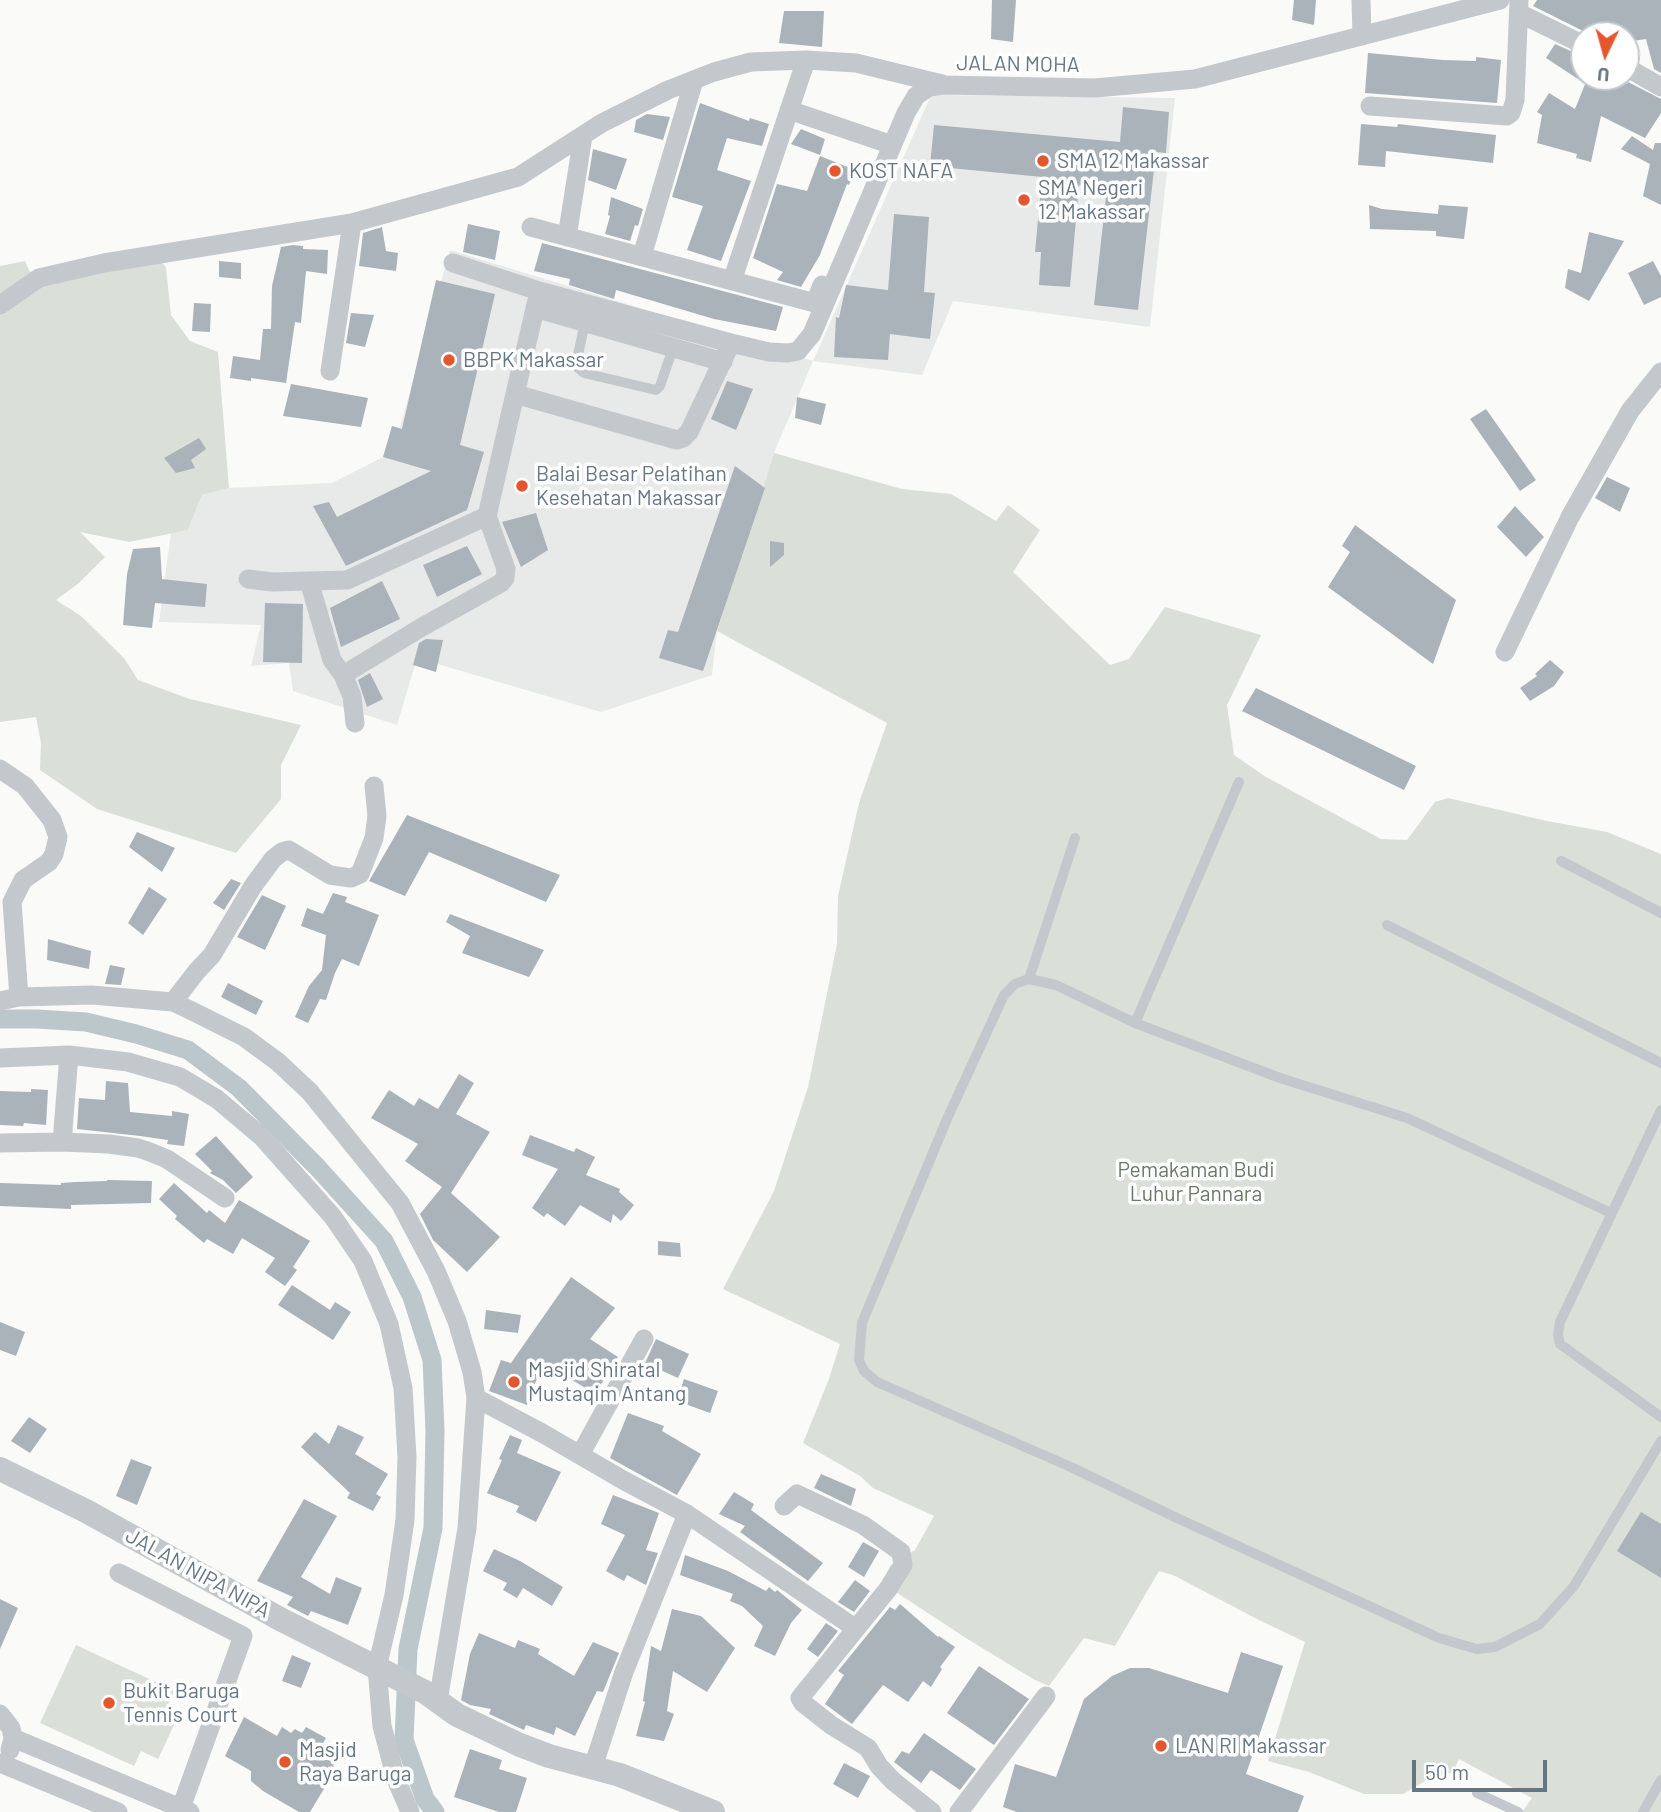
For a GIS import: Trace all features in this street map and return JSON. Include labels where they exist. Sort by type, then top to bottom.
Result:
[{"type":"street","points":[[1361,0],[1362,36]]},
{"type":"street","name":"JALAN MOHA","points":[[453,263],[537,300],[788,354],[798,351],[812,334],[906,113],[916,96],[929,87],[1095,88],[1195,79],[1500,0]]},
{"type":"street","points":[[1370,106],[1507,116],[1511,113],[1515,100],[1519,7],[1570,37]]},
{"type":"street","points":[[0,306],[39,278],[91,266],[352,223],[518,177],[583,136],[668,89],[751,62],[806,60],[856,63],[943,85]]},
{"type":"street","points":[[732,281],[806,60]]},
{"type":"street","points":[[1640,75],[1661,87]]},
{"type":"street","points":[[642,256],[694,80]]},
{"type":"street","points":[[789,110],[891,148]]},
{"type":"street","points":[[567,237],[583,136]]},
{"type":"street","points":[[531,226],[815,303],[875,157],[891,148]]},
{"type":"street","points":[[330,371],[352,223]]},
{"type":"street","points":[[342,675],[501,583],[505,578],[506,569],[487,516],[537,300],[585,323],[723,362]]},
{"type":"street","points":[[515,394],[677,440],[689,432],[731,343]]},
{"type":"street","points":[[1505,652],[1585,490],[1630,411],[1661,372]]},
{"type":"street","points":[[248,579],[272,582],[347,580],[487,516]]},
{"type":"street","points":[[309,581],[331,660],[352,696],[355,723]]},
{"type":"street","points":[[0,769],[25,786],[52,820],[58,837],[49,862],[23,880],[12,902],[10,999],[92,995],[173,1002],[244,1037],[278,1062],[310,1091],[400,1203],[436,1271],[457,1321],[477,1398],[467,1528],[431,1697]]},
{"type":"street","points":[[173,1002],[212,956],[253,886],[273,859],[282,852],[289,850],[330,875],[351,878],[360,873],[374,838],[377,816],[374,786]]},
{"type":"street","points":[[62,1142],[69,1055]]},
{"type":"street","points":[[0,1058],[69,1055],[128,1062],[180,1077],[216,1099],[262,1137],[333,1217],[362,1261],[389,1324],[403,1388],[407,1457],[403,1532],[394,1595],[382,1726],[396,1779],[410,1812]]},
{"type":"street","points":[[0,1143],[62,1142],[138,1148],[167,1159],[225,1198]]},
{"type":"street","points":[[580,1455],[644,1339]]},
{"type":"street","points":[[477,1398],[687,1514],[855,1628]]},
{"type":"street","name":"JALAN NIPA NIPA","points":[[0,1469],[86,1511],[280,1619],[431,1697],[457,1715],[520,1745],[620,1774],[713,1812]]},
{"type":"street","points":[[784,1506],[796,1494],[863,1525],[901,1552],[903,1565],[888,1589],[800,1698],[868,1748],[892,1782],[932,1812]]},
{"type":"street","points":[[593,1767],[624,1672],[687,1514]]},
{"type":"street","points":[[13,1738],[185,1810],[243,1636],[119,1573]]},
{"type":"street","points":[[959,1812],[1046,1696]]},
{"type":"street","points":[[0,1714],[11,1728],[13,1738],[11,1748],[0,1762],[118,1812]]},
{"type":"lane","points":[[585,323],[577,359],[577,367],[584,373],[656,390],[660,387],[673,348]]},
{"type":"lane","points":[[1135,1023],[1239,782]]},
{"type":"lane","points":[[1029,979],[1075,838]]},
{"type":"lane","points":[[1561,861],[1661,913]]},
{"type":"lane","points":[[1387,925],[1661,1063]]},
{"type":"lane","points":[[1611,1213],[1407,1118],[1280,1078],[1135,1023],[1056,985],[1029,979],[1015,984],[1004,995],[947,1119],[862,1323],[859,1360],[864,1371],[877,1382],[1073,1468],[1439,1639],[1477,1649],[1495,1647],[1540,1624],[1574,1586],[1661,1441]]},
{"type":"lane","points":[[1661,1110],[1560,1322],[1558,1334],[1560,1345],[1661,1417]]},
{"type":"lane","points":[[1643,1812],[1661,1780]]},
{"type":"lane","points":[[1477,1793],[1518,1812]]},
{"type":"shaded area","name":"SMA Negeri 12 Makassar","points":[[931,95],[1175,98],[1150,327],[953,301],[922,375],[813,361]]},
{"type":"shaded area","name":"Balai Besar Pelatihan Kesehatan Makassar","points":[[450,250],[813,361],[774,453],[717,631],[712,675],[601,712],[417,658],[397,725],[293,691],[289,663],[251,666],[261,625],[159,622],[171,533],[188,530],[202,495],[229,488],[332,483],[393,452]]},
{"type":"green space","points":[[151,246],[166,268],[171,315],[190,341],[218,352],[229,488],[202,495],[188,530],[129,542],[80,532],[105,557],[79,583],[56,600],[81,616],[124,658],[138,680],[190,699],[301,725],[281,765],[281,799],[236,853],[97,809],[40,770],[41,743],[36,717],[0,722],[0,266],[25,261],[30,272]]},
{"type":"green space","name":"Pemakaman Budi Luhur Pannara","points":[[774,453],[902,489],[951,494],[996,521],[1008,505],[1040,530],[1013,572],[1110,665],[1129,659],[1165,607],[1261,635],[1227,705],[1234,755],[1266,777],[1381,839],[1407,840],[1435,802],[1448,798],[1607,832],[1661,854],[1661,1812],[1522,1812],[1532,1798],[1459,1759],[1453,1772],[1425,1781],[1403,1794],[1364,1794],[1309,1772],[1268,1761],[1305,1642],[1173,1575],[1159,1571],[1115,1646],[1084,1638],[1049,1686],[969,1640],[882,1583],[890,1566],[915,1550],[934,1516],[873,1488],[860,1476],[803,1443],[840,1344],[723,1289],[774,1191],[808,1087],[837,944],[838,896],[859,803],[887,723],[717,631]]},
{"type":"green space","name":"Bukit Baruga Tennis Court","points":[[76,1645],[175,1691],[164,1714],[176,1721],[158,1759],[141,1751],[134,1766],[40,1723]]},
{"type":"building","points":[[992,0],[1016,0],[1013,42],[991,39]]},
{"type":"building","points":[[1294,0],[1316,0],[1314,25],[1292,20]]},
{"type":"building","points":[[1537,0],[1661,0],[1661,73],[1654,69],[1646,39],[1640,40],[1640,21],[1570,21],[1570,24],[1533,6]]},
{"type":"building","points":[[784,11],[824,11],[822,47],[779,43]]},
{"type":"building","points":[[1555,44],[1570,51],[1570,74],[1546,58]]},
{"type":"building","points":[[1368,53],[1443,60],[1476,61],[1476,57],[1501,60],[1497,103],[1365,93]]},
{"type":"building","points":[[1640,88],[1661,99],[1661,113],[1645,138],[1601,116],[1591,162],[1576,158],[1577,154],[1537,143],[1542,115],[1537,112],[1549,93],[1575,109],[1582,91],[1640,91]]},
{"type":"building","points":[[700,103],[749,121],[750,118],[769,124],[762,146],[727,138],[717,170],[751,181],[721,261],[687,250],[703,206],[672,197]]},
{"type":"building","points":[[1123,107],[1169,112],[1166,153],[1156,152],[1138,310],[1094,305],[1107,188],[1079,185],[1070,287],[1039,285],[1041,252],[1035,252],[1042,177],[930,166],[934,125],[1120,142]]},
{"type":"building","points":[[647,114],[670,117],[663,140],[634,132],[636,120]]},
{"type":"building","points":[[1361,124],[1397,127],[1398,124],[1496,135],[1493,163],[1386,151],[1385,167],[1358,165]]},
{"type":"building","points":[[801,129],[825,139],[820,155],[791,144]]},
{"type":"building","points":[[1632,136],[1653,150],[1655,143],[1661,143],[1661,205],[1643,196],[1650,164],[1621,149]]},
{"type":"building","points":[[593,149],[627,159],[616,190],[588,180]]},
{"type":"building","points":[[820,156],[855,170],[820,255],[801,287],[777,280],[783,272],[753,258],[777,184],[807,191]]},
{"type":"building","points":[[611,197],[643,209],[630,241],[605,234]]},
{"type":"building","points":[[1369,205],[1382,209],[1438,214],[1439,205],[1468,207],[1464,239],[1436,236],[1436,231],[1370,229]]},
{"type":"building","points":[[894,214],[929,217],[924,292],[935,293],[930,339],[890,334],[888,360],[834,357],[836,317],[839,318],[846,285],[888,290]]},
{"type":"building","points":[[468,224],[500,231],[495,260],[463,252]]},
{"type":"building","points":[[382,227],[386,251],[398,253],[396,271],[359,266],[363,233]]},
{"type":"building","points":[[1589,232],[1624,241],[1589,301],[1565,288],[1568,269],[1581,273]]},
{"type":"building","points":[[542,243],[783,307],[776,331],[714,319],[616,290],[614,299],[569,285],[570,279],[534,271]]},
{"type":"building","points":[[303,246],[303,249],[328,250],[327,274],[306,271],[301,323],[295,322],[286,383],[230,378],[233,356],[260,360],[263,329],[271,329],[272,286],[281,247]]},
{"type":"building","points":[[219,261],[241,263],[241,279],[219,277]]},
{"type":"building","points":[[1653,261],[1661,276],[1661,297],[1644,305],[1628,273]]},
{"type":"building","points":[[436,280],[495,294],[460,445],[484,452],[467,510],[346,566],[313,506],[329,502],[337,517],[431,471],[383,457],[392,426],[402,429]]},
{"type":"building","points":[[194,303],[211,304],[210,332],[192,331]]},
{"type":"building","points":[[351,313],[374,315],[365,347],[346,343]]},
{"type":"building","points":[[727,381],[753,389],[736,430],[711,419]]},
{"type":"building","points":[[291,384],[368,398],[361,427],[283,416]]},
{"type":"building","points":[[797,397],[826,404],[821,425],[795,418]]},
{"type":"building","points":[[1486,409],[1536,480],[1520,491],[1470,419]]},
{"type":"building","points":[[199,438],[206,449],[191,460],[195,468],[176,473],[164,458]]},
{"type":"building","points":[[735,466],[765,488],[703,671],[659,658],[668,630],[678,632]]},
{"type":"building","points":[[1607,477],[1630,488],[1620,512],[1595,498]]},
{"type":"building","points":[[1515,506],[1544,537],[1526,557],[1497,527]]},
{"type":"building","points":[[536,513],[548,550],[521,567],[502,522]]},
{"type":"building","points":[[1355,525],[1456,600],[1433,664],[1328,587],[1350,552],[1342,546]]},
{"type":"building","points":[[770,541],[784,543],[784,555],[770,567]]},
{"type":"building","points":[[467,546],[482,574],[437,597],[423,565]]},
{"type":"building","points":[[160,547],[162,579],[207,584],[205,607],[155,603],[152,628],[123,625],[127,574],[133,549]]},
{"type":"building","points":[[382,581],[400,619],[341,647],[330,608]]},
{"type":"building","points":[[265,603],[303,604],[302,663],[263,662]]},
{"type":"building","points":[[426,639],[443,640],[436,672],[413,665],[419,643]]},
{"type":"building","points":[[1550,660],[1564,672],[1554,686],[1530,701],[1520,688],[1537,676],[1535,674]]},
{"type":"building","points":[[370,673],[383,699],[367,707],[358,680]]},
{"type":"building","points":[[1256,688],[1416,766],[1404,790],[1242,711]]},
{"type":"building","points":[[407,815],[560,875],[546,902],[429,852],[405,896],[369,881]]},
{"type":"building","points":[[137,832],[175,848],[162,872],[129,847]]},
{"type":"building","points":[[231,879],[241,883],[224,910],[213,903]]},
{"type":"building","points":[[149,887],[167,899],[143,935],[128,923]]},
{"type":"building","points":[[333,893],[347,897],[345,902],[379,915],[359,966],[342,959],[326,1000],[320,999],[308,1023],[295,1017],[309,986],[322,970],[326,935],[301,926],[307,908],[323,914]]},
{"type":"building","points":[[262,895],[286,906],[265,950],[237,937]]},
{"type":"building","points":[[450,914],[544,950],[529,977],[462,953],[470,936],[446,922]]},
{"type":"building","points":[[48,939],[91,951],[89,969],[47,960]]},
{"type":"building","points":[[110,965],[125,968],[121,985],[105,984]]},
{"type":"building","points":[[228,983],[263,1001],[256,1015],[221,997]]},
{"type":"building","points":[[459,1074],[474,1083],[456,1114],[490,1132],[451,1193],[500,1237],[467,1272],[433,1240],[420,1214],[442,1187],[405,1161],[418,1144],[371,1118],[389,1090],[414,1106],[419,1098],[438,1109]]},
{"type":"building","points":[[106,1081],[128,1083],[130,1112],[172,1116],[172,1111],[189,1114],[184,1146],[167,1144],[168,1140],[77,1129],[79,1098],[105,1100]]},
{"type":"building","points":[[31,1089],[48,1090],[46,1125],[0,1125],[0,1091],[31,1092]]},
{"type":"building","points":[[530,1135],[574,1152],[576,1148],[595,1157],[586,1175],[620,1189],[619,1192],[634,1205],[621,1221],[613,1214],[611,1223],[580,1205],[565,1226],[547,1213],[544,1217],[532,1208],[558,1169],[522,1155]]},
{"type":"building","points":[[216,1136],[253,1177],[236,1193],[223,1180],[210,1173],[212,1171],[195,1154]]},
{"type":"building","points":[[107,1180],[152,1181],[151,1203],[71,1205],[71,1209],[0,1206],[0,1183],[61,1185]]},
{"type":"building","points":[[174,1183],[207,1213],[209,1210],[225,1223],[239,1200],[310,1241],[293,1267],[297,1270],[285,1286],[265,1272],[275,1258],[242,1238],[233,1254],[207,1239],[204,1243],[175,1219],[177,1216],[159,1199]]},
{"type":"building","points":[[658,1241],[680,1243],[681,1257],[658,1255]]},
{"type":"building","points":[[571,1277],[615,1308],[590,1339],[618,1357],[595,1394],[543,1362],[527,1405],[489,1391],[501,1360],[511,1363]]},
{"type":"building","points":[[292,1285],[330,1310],[335,1302],[351,1312],[333,1340],[278,1305]]},
{"type":"building","points":[[486,1310],[521,1315],[518,1333],[484,1329]]},
{"type":"building","points":[[0,1322],[25,1332],[16,1356],[0,1350]]},
{"type":"building","points":[[656,1339],[689,1354],[678,1378],[645,1363]]},
{"type":"building","points":[[684,1379],[718,1391],[710,1413],[677,1401]]},
{"type":"building","points":[[628,1413],[664,1426],[662,1431],[701,1454],[677,1495],[610,1458]]},
{"type":"building","points":[[29,1417],[47,1429],[30,1453],[11,1441]]},
{"type":"building","points":[[338,1425],[364,1437],[355,1454],[388,1474],[376,1494],[381,1497],[373,1511],[347,1498],[350,1493],[301,1447],[315,1432],[329,1444]]},
{"type":"building","points":[[510,1435],[522,1440],[517,1453],[561,1472],[536,1522],[516,1512],[519,1506],[487,1493]]},
{"type":"building","points":[[131,1459],[152,1467],[137,1505],[116,1496]]},
{"type":"building","points":[[821,1474],[856,1489],[851,1506],[814,1488]]},
{"type":"building","points":[[734,1492],[754,1504],[751,1510],[823,1563],[808,1581],[740,1532],[745,1526],[719,1514]]},
{"type":"building","points":[[613,1495],[659,1513],[646,1550],[658,1553],[646,1585],[627,1575],[624,1581],[606,1571],[625,1535],[601,1524]]},
{"type":"building","points":[[304,1499],[337,1516],[301,1577],[330,1594],[336,1577],[362,1588],[348,1625],[311,1611],[308,1616],[287,1605],[293,1597],[257,1581]]},
{"type":"building","points":[[1641,1512],[1661,1524],[1661,1578],[1617,1551]]},
{"type":"building","points":[[863,1542],[879,1551],[864,1577],[848,1567]]},
{"type":"building","points":[[494,1549],[563,1587],[552,1606],[523,1588],[517,1598],[503,1590],[507,1583],[483,1571]]},
{"type":"building","points":[[685,1555],[728,1571],[766,1591],[769,1587],[775,1592],[777,1590],[802,1610],[791,1623],[775,1656],[754,1646],[763,1626],[742,1606],[730,1601],[733,1594],[680,1575]]},
{"type":"building","points":[[855,1580],[870,1591],[854,1612],[838,1602]]},
{"type":"building","points":[[0,1599],[18,1608],[0,1649]]},
{"type":"building","points":[[900,1604],[938,1637],[955,1647],[940,1667],[942,1669],[931,1687],[923,1681],[908,1702],[883,1685],[852,1724],[825,1704],[844,1675],[838,1671],[890,1607],[895,1610]]},
{"type":"building","points":[[672,1609],[701,1616],[735,1648],[707,1692],[673,1671],[667,1711],[674,1714],[664,1741],[636,1736],[645,1702],[651,1646],[661,1651]]},
{"type":"building","points":[[826,1623],[838,1631],[818,1657],[807,1649]]},
{"type":"building","points":[[479,1633],[515,1648],[518,1640],[540,1649],[538,1654],[574,1676],[593,1642],[619,1653],[603,1692],[597,1691],[575,1736],[556,1727],[554,1735],[526,1725],[524,1730],[489,1714],[491,1709],[470,1705],[461,1700],[470,1654]]},
{"type":"building","name":"LAN RI Makassar","points":[[1241,1652],[1283,1666],[1246,1774],[1304,1796],[1298,1812],[1017,1812],[1003,1807],[1015,1764],[1056,1777],[1084,1699],[1112,1676],[1130,1668],[1149,1668],[1228,1693]]},
{"type":"building","points":[[292,1655],[311,1663],[301,1688],[282,1681]]},
{"type":"building","points":[[979,1666],[1029,1699],[994,1745],[947,1713]]},
{"type":"building","name":"Masjid Raya Baruga","points":[[244,1717],[277,1736],[282,1727],[291,1733],[295,1729],[302,1733],[306,1727],[326,1738],[322,1745],[338,1758],[333,1766],[336,1769],[310,1812],[299,1812],[263,1791],[251,1781],[251,1771],[225,1756]]},
{"type":"building","points":[[924,1733],[976,1769],[960,1790],[931,1770],[921,1783],[894,1762],[902,1751],[909,1754]]},
{"type":"building","points":[[470,1749],[502,1760],[499,1769],[527,1778],[516,1812],[499,1812],[454,1797]]},
{"type":"building","points":[[844,1763],[870,1776],[858,1798],[833,1784]]},
{"type":"waterway","points":[[0,1019],[86,1022],[188,1050],[239,1088],[318,1168],[384,1241],[412,1297],[432,1360],[435,1431],[433,1528],[408,1649],[404,1740],[425,1799],[435,1812]]},
{"type":"place","name":"SMA 12 Makassar","points":[[1043,161]]},
{"type":"place","name":"KOST NAFA","points":[[835,171]]},
{"type":"place","name":"SMA Negeri 12 Makassar","points":[[1024,200]]},
{"type":"place","name":"BBPK Makassar","points":[[449,360]]},
{"type":"place","name":"Balai Besar Pelatihan Kesehatan Makassar","points":[[522,486]]},
{"type":"place","name":"Masjid Shiratal Mustaqim Antang","points":[[514,1382]]},
{"type":"place","name":"Bukit Baruga Tennis Court","points":[[109,1703]]},
{"type":"place","name":"LAN RI Makassar","points":[[1161,1746]]},
{"type":"place","name":"Masjid Raya Baruga","points":[[285,1762]]}]
